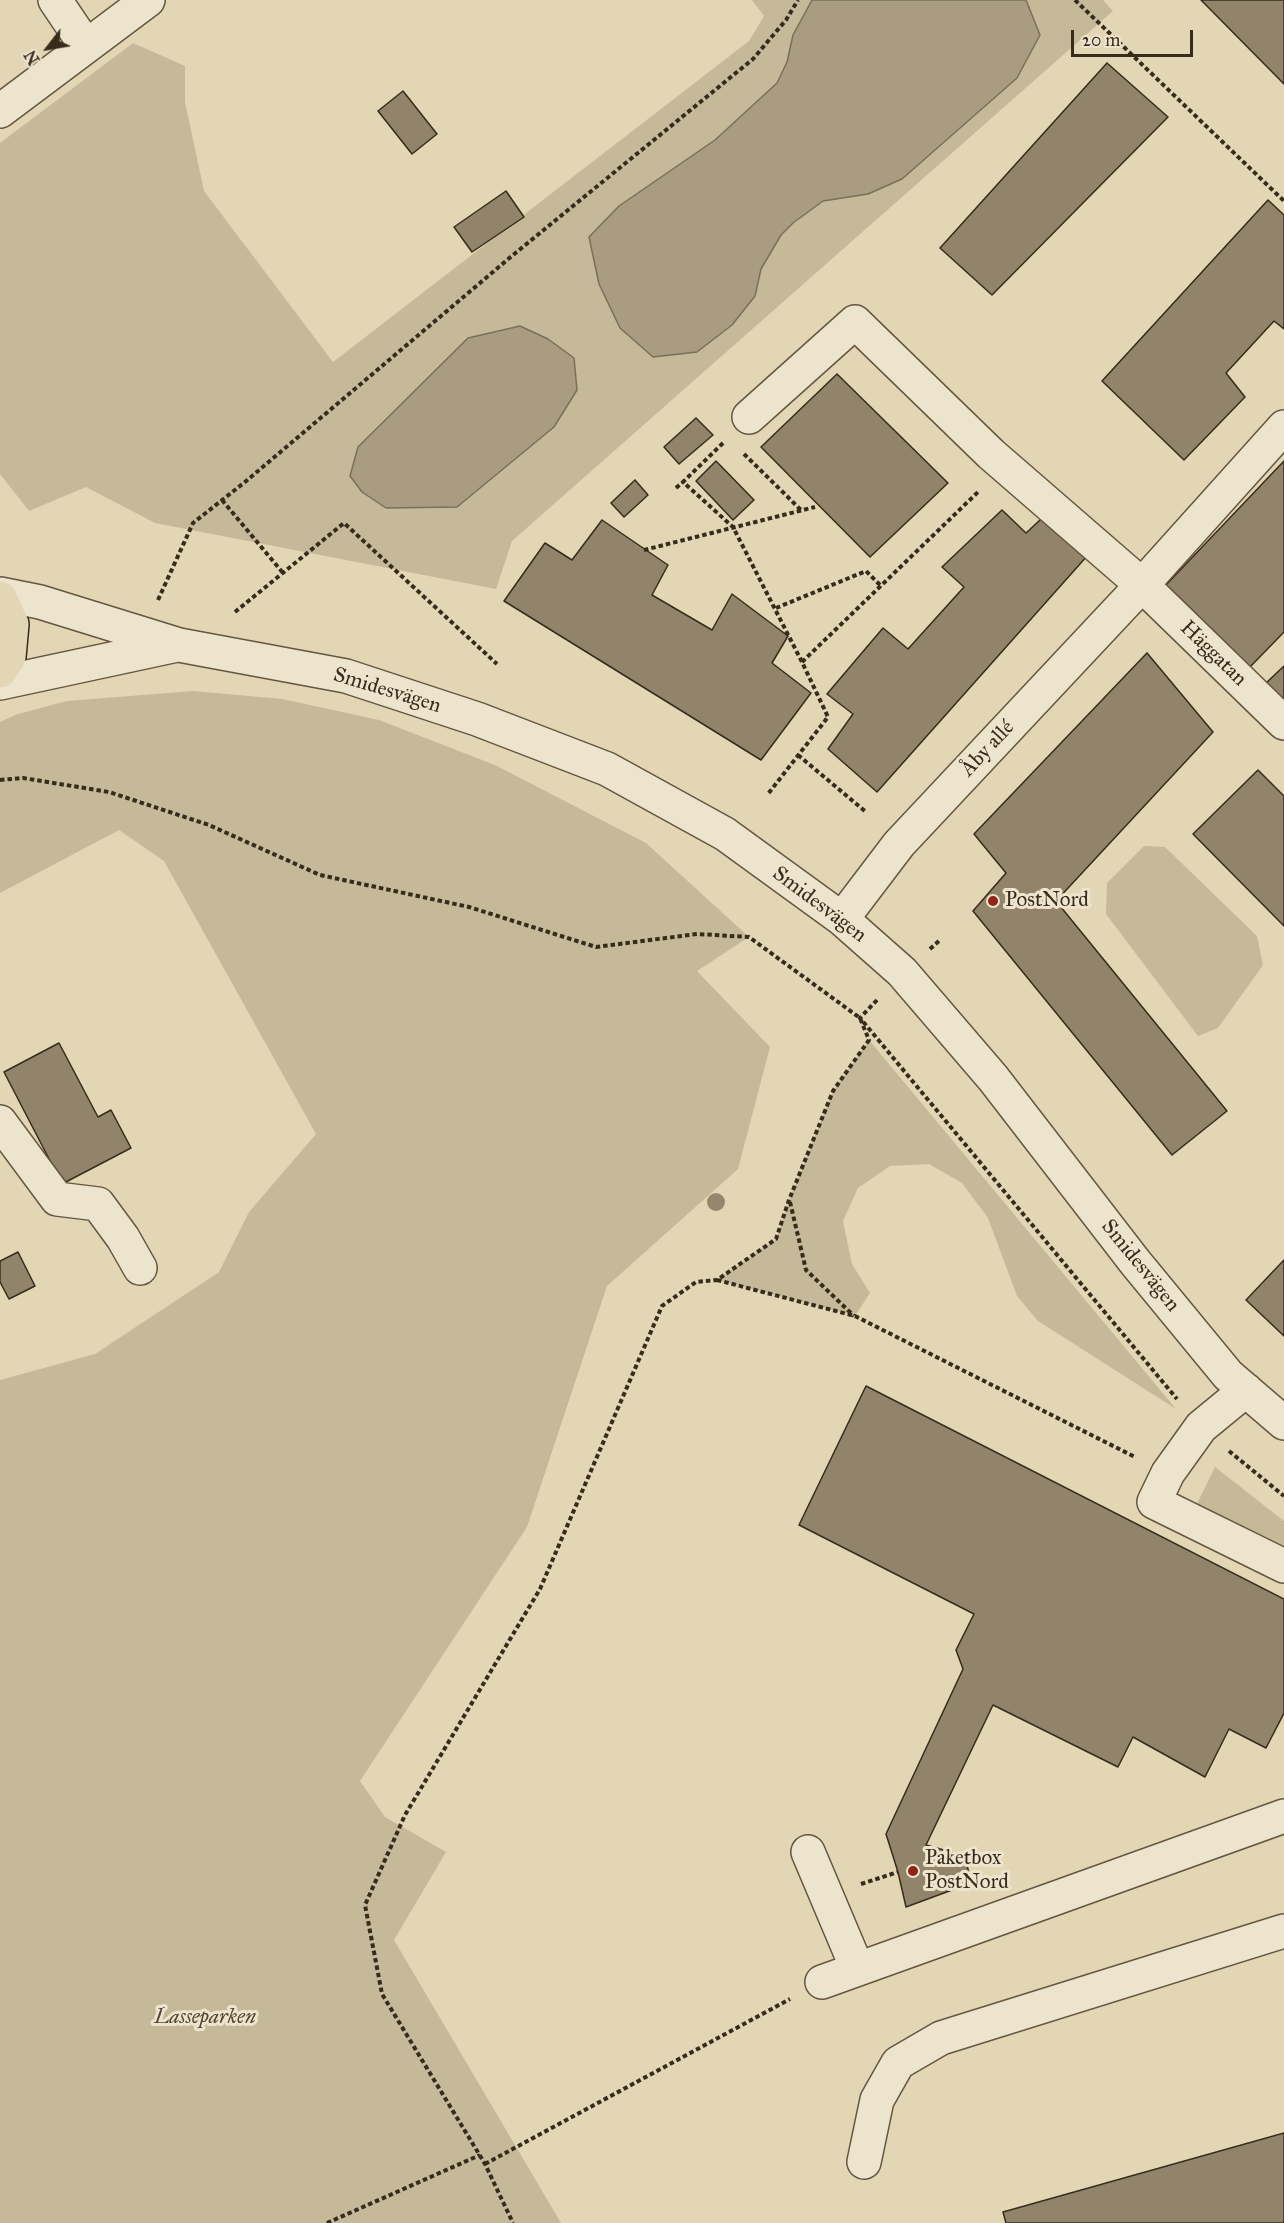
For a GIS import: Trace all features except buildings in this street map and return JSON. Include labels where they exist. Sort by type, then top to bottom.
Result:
[{"type":"main road","points":[[0,596],[12,624],[9,657],[0,671]]},
{"type":"street","points":[[55,0],[86,46]]},
{"type":"street","points":[[0,111],[148,0]]},
{"type":"street","points":[[738,427],[855,322],[1004,466],[1142,585]]},
{"type":"street","name":"Åby allé","points":[[842,919],[899,844],[1142,585],[1284,427]]},
{"type":"street","name":"Häggatan","points":[[1142,585],[1284,723]]},
{"type":"street","name":"Smidesvägen","points":[[0,596],[40,602],[179,645],[346,676],[477,719],[607,769],[725,834],[842,919],[902,972],[978,1060],[1135,1262],[1228,1375],[1284,1423]]},
{"type":"street","name":"Smidesvägen","points":[[0,683],[179,645]]},
{"type":"street","points":[[0,1122],[57,1199],[98,1204],[123,1238],[140,1268]]},
{"type":"street","points":[[1246,1390],[1201,1427],[1168,1473],[1154,1502],[1284,1566]]},
{"type":"street","points":[[822,1982],[1284,1816]]},
{"type":"street","points":[[808,1852],[857,1968]]},
{"type":"street","points":[[864,2162],[877,2100],[898,2063],[941,2038],[1284,1931]]},
{"type":"path","points":[[157,600],[193,523],[513,255],[753,59],[786,20],[798,0]]},
{"type":"path","points":[[1075,0],[1284,201]]},
{"type":"path","points":[[676,488],[738,427],[801,511]]},
{"type":"path","points":[[802,662],[1004,466]]},
{"type":"path","points":[[683,482],[733,527],[776,608],[828,717],[768,794]]},
{"type":"path","points":[[222,500],[283,573]]},
{"type":"path","points":[[644,550],[815,507]]},
{"type":"path","points":[[235,612],[344,523],[497,664]]},
{"type":"path","points":[[776,608],[866,571],[880,585]]},
{"type":"path","points":[[798,755],[866,812]]},
{"type":"path","points":[[0,780],[23,778],[109,792],[209,825],[320,874],[469,907],[596,946],[697,933],[749,937],[860,1018],[1201,1427],[1284,1497]]},
{"type":"path","points":[[717,1280],[776,1239],[789,1200],[833,1091],[868,1040],[860,1018]]},
{"type":"path","points":[[789,1200],[806,1270],[855,1316]]},
{"type":"path","points":[[513,2223],[480,2155],[382,1994],[365,1905],[405,1815],[540,1588],[662,1306],[696,1282],[717,1280],[855,1316],[1168,1473]]},
{"type":"path","points":[[882,1877],[898,1872]]},
{"type":"path","points":[[485,2164],[822,1982]]},
{"type":"path","points":[[327,2223],[480,2155]]},
{"type":"green space","points":[[752,0],[1103,0],[1113,11],[512,541],[496,589],[155,523],[86,487],[29,511],[0,474],[0,143],[133,43],[185,66],[185,102],[204,191],[333,362],[749,41],[764,16]]},
{"type":"green space","name":"Lasseparken","points":[[193,691],[282,699],[379,720],[495,765],[646,843],[749,937],[697,971],[770,1047],[738,1169],[607,1286],[527,1527],[360,1781],[385,1817],[446,1852],[394,1940],[561,2223],[0,2223],[0,1380],[95,1354],[219,1272],[249,1212],[316,1134],[164,861],[119,830],[0,893],[0,722],[18,714],[67,701]]},
{"type":"green space","points":[[1144,846],[1165,847],[1257,936],[1263,965],[1218,1028],[1198,1036],[1106,914],[1107,883]]},
{"type":"green space","points":[[869,1040],[1176,1409],[1038,1321],[1017,1296],[988,1218],[962,1183],[929,1164],[890,1166],[858,1188],[843,1221],[852,1264],[870,1293],[855,1316],[717,1280],[776,1239],[789,1200],[833,1091]]},
{"type":"green space","points":[[1215,1467],[1284,1521],[1284,1549],[1196,1506]]},
{"type":"shaded area","points":[[812,0],[1026,0],[1040,35],[1017,78],[902,179],[868,194],[823,201],[793,223],[781,235],[761,269],[755,296],[732,325],[697,352],[653,357],[620,328],[599,284],[589,237],[619,206],[715,140],[777,83],[787,62],[793,35]]},
{"type":"shaded area","points":[[520,326],[548,339],[574,358],[577,390],[554,427],[457,507],[386,508],[362,492],[350,476],[358,447],[468,338]]},
{"type":"place","name":"PostNord","points":[[993,901]]},
{"type":"place","name":"Paketbox PostNord","points":[[913,1871]]}]
